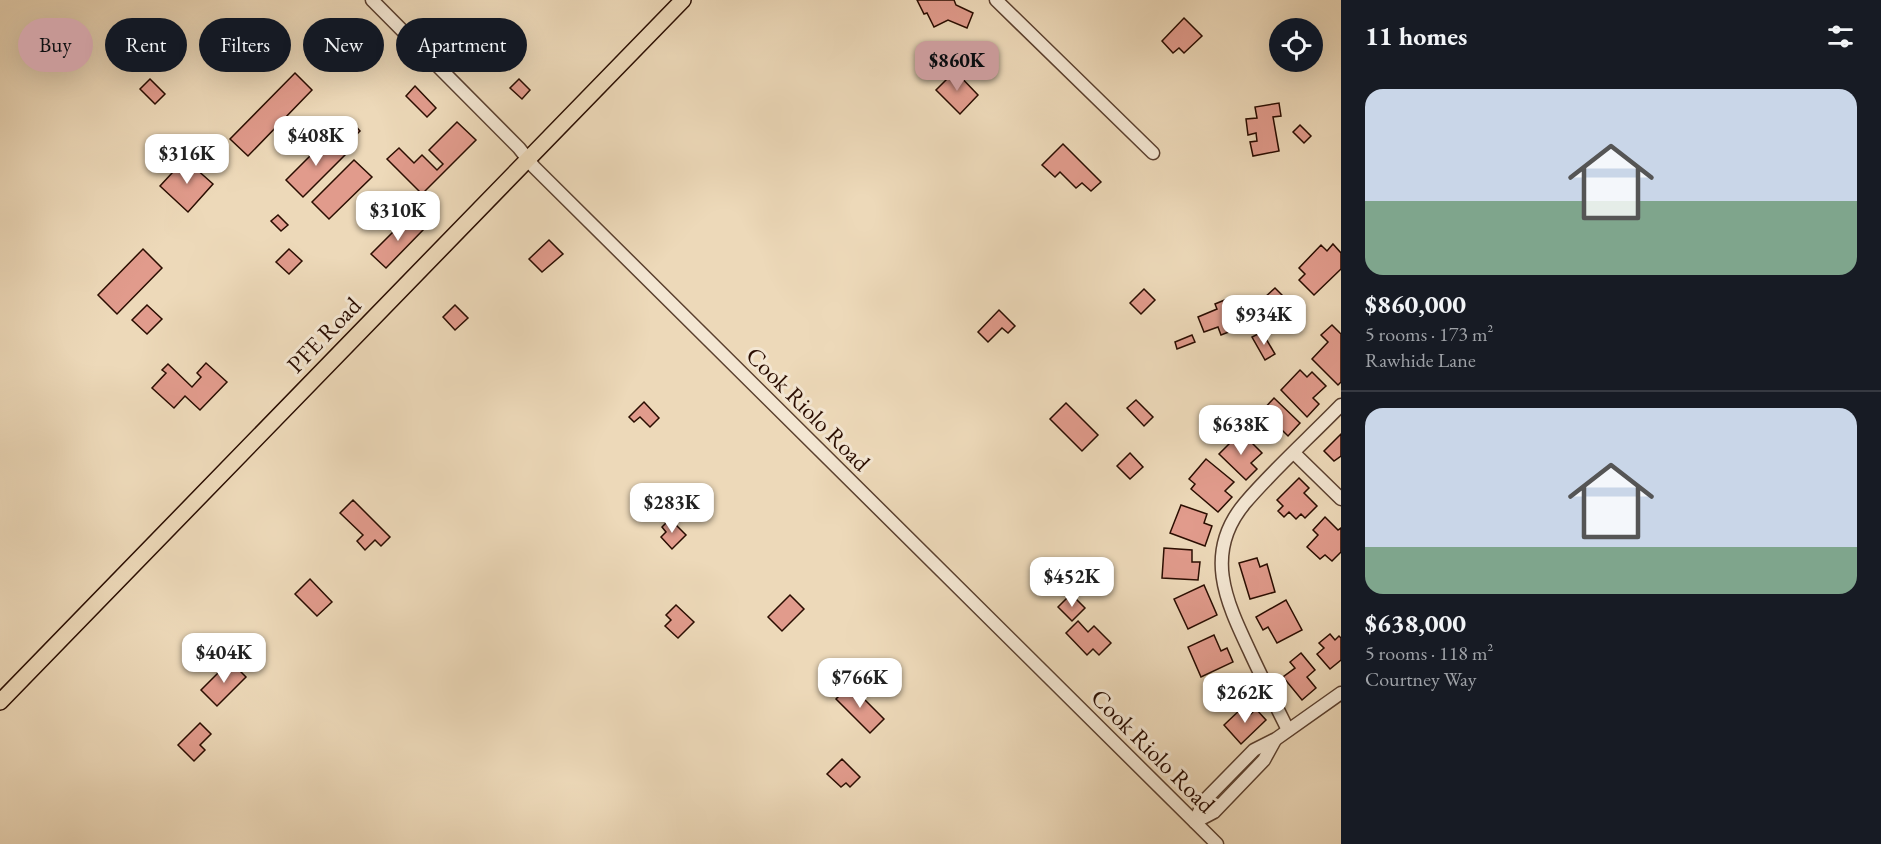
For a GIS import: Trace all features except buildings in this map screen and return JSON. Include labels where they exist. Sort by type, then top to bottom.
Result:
[{"type":"main road","name":"PFE Road","points":[[0,702],[682,0]]},
{"type":"street","name":"Cook Riolo Road","points":[[372,0],[519,148],[526,159],[1217,844]]},
{"type":"street","points":[[996,0],[1153,153]]},
{"type":"street","points":[[1288,730],[1225,595],[1222,564],[1224,546],[1236,516],[1245,504],[1341,405]]},
{"type":"street","points":[[1294,453],[1341,499]]},
{"type":"street","points":[[1195,822],[1203,802],[1254,750],[1276,739],[1341,693]]}]
